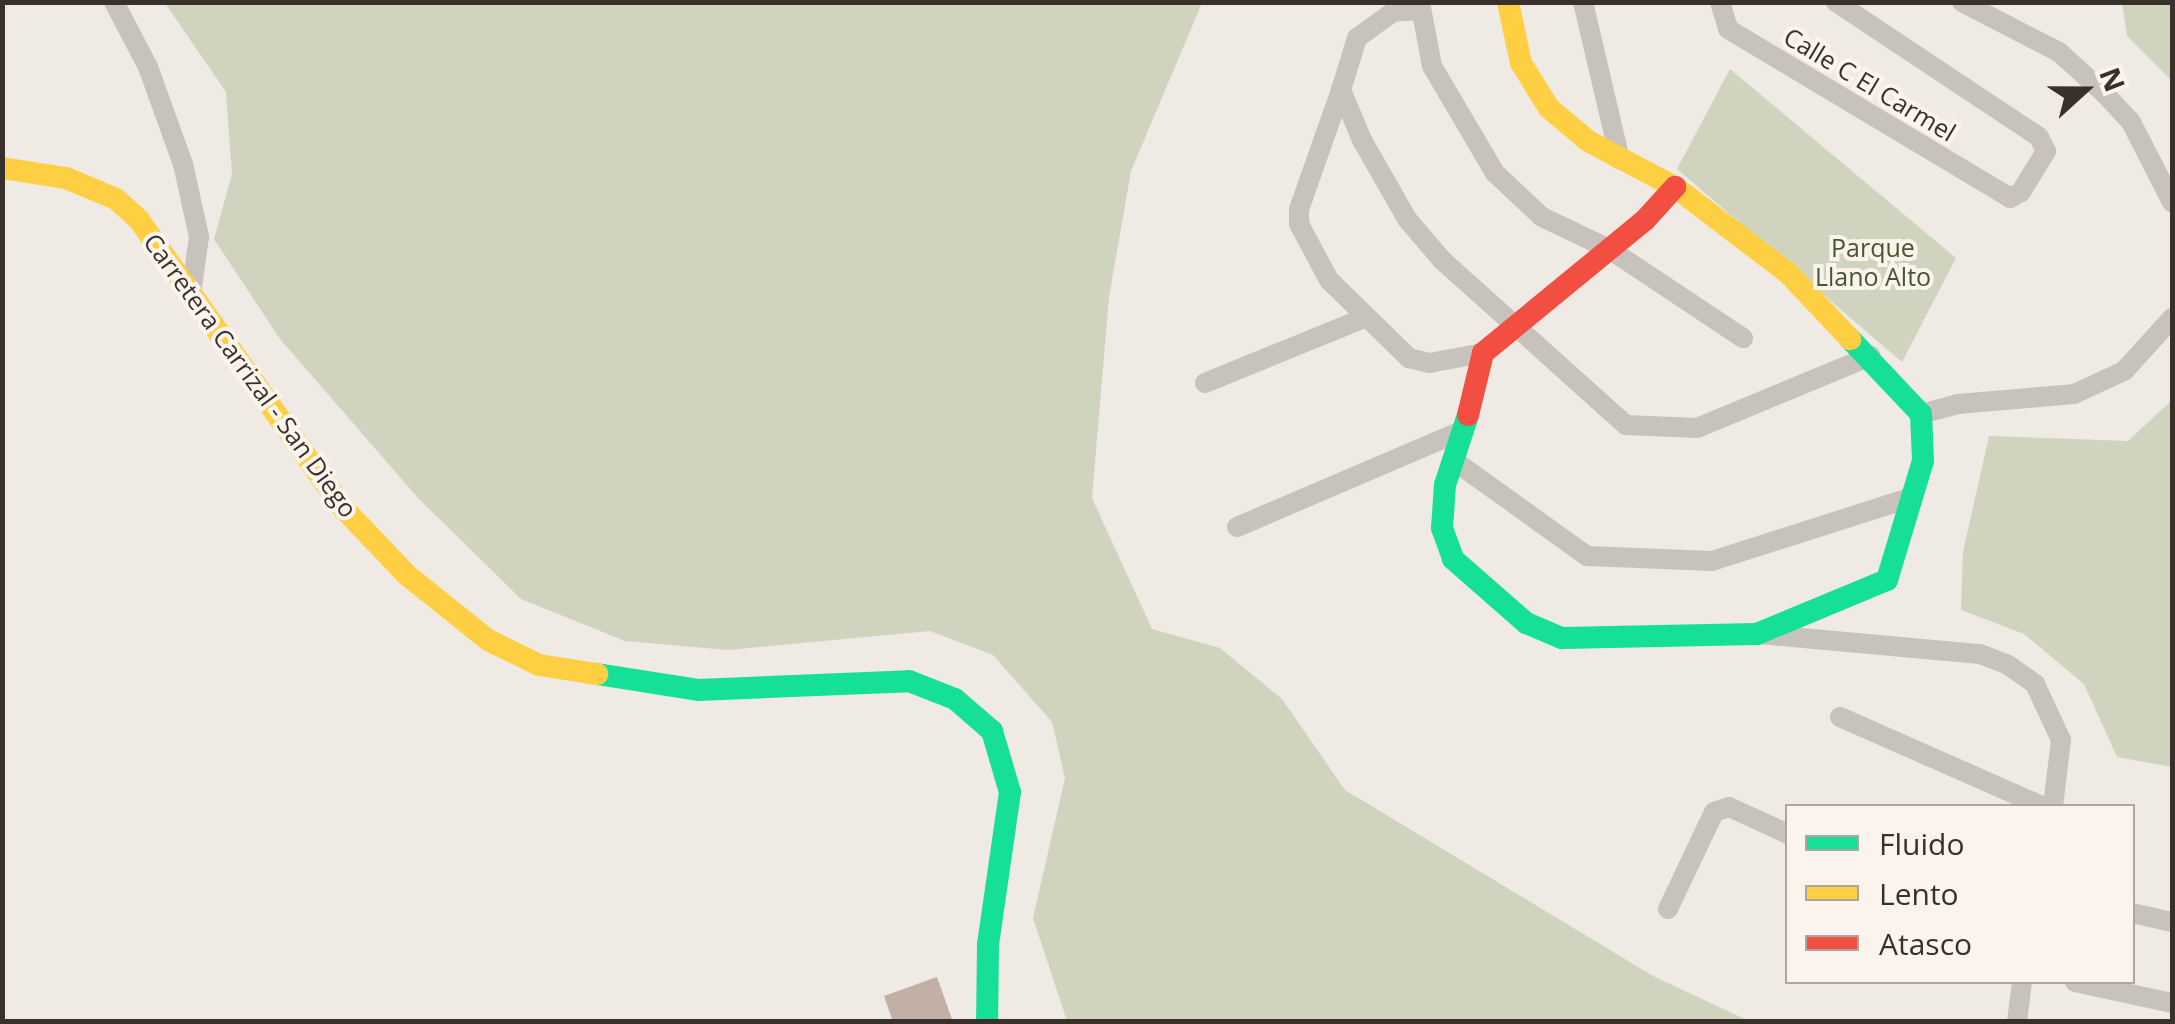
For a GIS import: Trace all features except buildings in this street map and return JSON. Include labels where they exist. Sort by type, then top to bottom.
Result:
[{"type":"street","points":[[114,2],[148,67],[182,164],[200,238],[190,294]]},
{"type":"street","points":[[1508,2],[1521,63],[1549,108],[1620,160],[1675,187],[1788,272],[1872,356],[1922,414],[1923,461],[1887,580],[1757,634]]},
{"type":"street","points":[[1583,2],[1620,160]]},
{"type":"street","name":"Calle C El Carmel","points":[[1720,2],[1728,28],[2010,198],[2046,151],[2039,137],[1836,2]]},
{"type":"street","points":[[1962,2],[2059,52],[2104,93],[2130,122],[2172,202]]},
{"type":"street","points":[[1675,187],[1608,249],[1482,353],[1429,363],[1409,358],[1364,318],[1329,280],[1299,224],[1357,38],[1369,25],[1393,12],[1420,6],[1432,66],[1495,174],[1542,217],[1608,249],[1743,338]]},
{"type":"street","points":[[1342,90],[1407,219],[1514,326],[1626,424],[1697,428],[1872,356]]},
{"type":"street","name":"Carretera Carrizal - San Diego","points":[[2,168],[66,178],[116,199],[190,294],[344,509],[408,576],[488,640],[539,664],[698,690],[909,681],[955,699],[992,730],[1010,792],[988,944],[987,1022]]},
{"type":"street","points":[[1205,383],[1364,318]]},
{"type":"street","points":[[1922,414],[2074,394],[2124,371],[2172,318]]},
{"type":"street","points":[[1482,353],[1452,460],[1442,528],[1453,559],[1526,623],[1562,638],[1757,634],[1980,654],[2008,665],[2034,684],[2061,740],[2053,804]]},
{"type":"street","points":[[1237,527],[1463,430]]},
{"type":"street","points":[[1452,460],[1587,556],[1712,561],[1913,497]]},
{"type":"street","points":[[1840,717],[2037,804]]},
{"type":"street","points":[[1668,910],[1719,808],[1785,833]]},
{"type":"street","points":[[2135,914],[2172,922]]},
{"type":"street","points":[[2017,1022],[2022,984]]},
{"type":"street","points":[[2085,984],[2172,1003]]},
{"type":"green space","points":[[165,3],[1202,3],[1131,171],[1109,297],[1092,498],[1152,629],[1220,648],[1282,699],[1345,790],[1653,976],[1749,1021],[1067,1021],[1033,918],[1065,778],[1052,722],[993,655],[930,631],[728,650],[625,641],[521,599],[418,498],[280,339],[214,239],[232,174],[226,92]]},
{"type":"green space","points":[[2122,3],[2172,3],[2172,81],[2127,36]]},
{"type":"green space","name":"Parque Llano Alto","points":[[1730,69],[1956,258],[1902,362],[1677,169]]},
{"type":"green space","points":[[2172,400],[2172,767],[2117,757],[2084,684],[2024,634],[1961,610],[1963,552],[1989,436],[2128,441]]},
{"type":"traffic: fast","points":[[1468,415],[1445,485],[1442,528],[1453,559],[1526,623],[1562,638],[1757,634],[1887,580],[1923,461],[1921,414],[1850,339]]},
{"type":"traffic: fast","points":[[597,674],[698,690],[909,681],[955,699],[992,731],[1010,792],[988,944],[987,1022]]},
{"type":"traffic: slow","points":[[1508,2],[1521,63],[1549,108],[1588,141],[1675,187],[1788,273],[1850,339]]},
{"type":"traffic: slow","points":[[2,168],[66,178],[116,199],[139,220],[344,509],[407,575],[488,640],[539,665],[597,674]]},
{"type":"traffic: jam","points":[[1468,415],[1483,353],[1645,220],[1675,187]]}]
